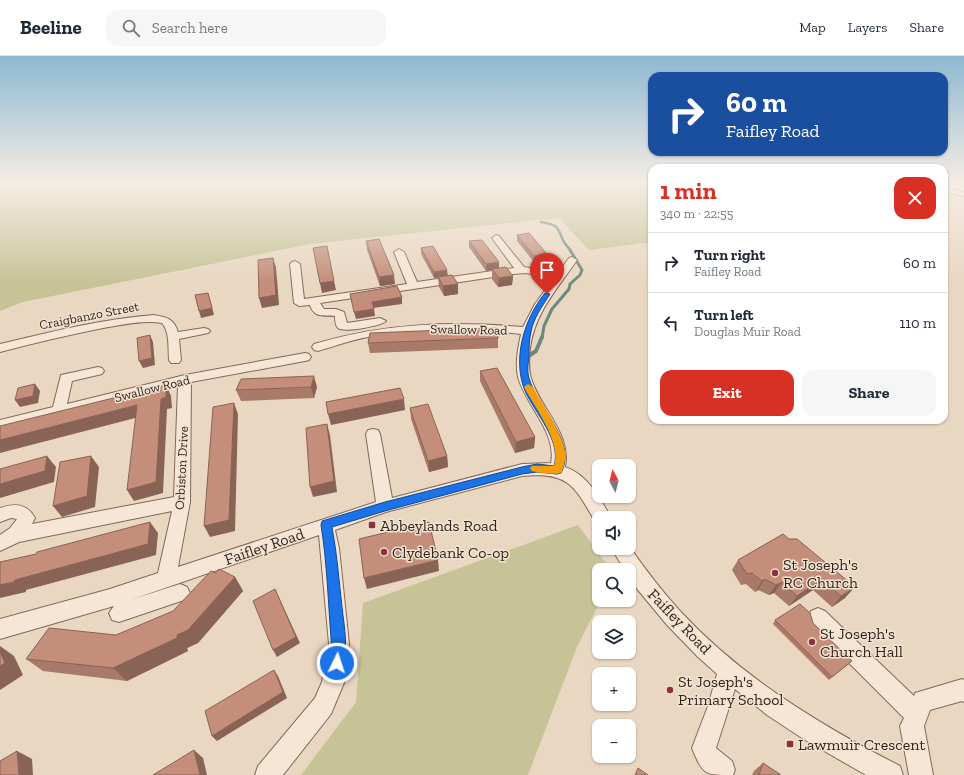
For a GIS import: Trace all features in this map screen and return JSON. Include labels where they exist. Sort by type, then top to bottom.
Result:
[{"type":"street","points":[[496,238],[521,270]]},
{"type":"street","points":[[399,252],[413,286]]},
{"type":"street","points":[[557,470],[561,452],[557,440],[530,392],[525,378],[525,346],[527,331],[540,303],[572,260]]},
{"type":"street","points":[[295,264],[299,303],[521,270],[561,276]]},
{"type":"street","points":[[314,301],[315,308],[320,312],[336,312],[340,314],[342,326],[344,327],[380,321]]},
{"type":"street","name":"Craigbanzo Street","points":[[0,348],[131,320],[149,318],[165,320],[169,324],[174,336]]},
{"type":"street","name":"Swallow Road","points":[[318,347],[355,336],[423,328],[498,328],[527,331]]},
{"type":"street","points":[[175,360],[174,336],[204,331]]},
{"type":"street","name":"Swallow Road","points":[[0,425],[185,379],[305,357]]},
{"type":"street","points":[[59,411],[66,378],[98,371]]},
{"type":"street","name":"Orbiston Drive","points":[[157,588],[182,502],[185,379]]},
{"type":"street","points":[[372,434],[385,506]]},
{"type":"street","name":"Faifley Road","points":[[0,629],[110,598],[157,588],[326,525],[385,506],[522,470],[537,468],[557,470],[567,473],[587,492],[598,511]]},
{"type":"street","points":[[15,534],[182,502]]},
{"type":"street","points":[[0,515],[13,511],[24,514],[26,518],[25,523],[15,534],[0,543]]},
{"type":"street","points":[[267,775],[323,706],[333,682],[339,644],[330,548],[326,525]]},
{"type":"street","name":"Faifley Road","points":[[625,555],[637,574],[688,634],[729,670],[778,709],[877,772]]},
{"type":"street","points":[[119,613],[157,588],[180,593]]},
{"type":"street","points":[[818,618],[917,715]]},
{"type":"street","points":[[724,770],[708,758],[704,748],[719,706],[729,670]]},
{"type":"street","points":[[921,775],[912,726],[923,701],[964,691]]},
{"type":"shaded area","points":[[0,217],[648,217],[648,243],[589,250],[559,218],[310,244],[23,302],[0,311]]},
{"type":"shaded area","points":[[578,525],[592,544],[592,555],[600,555],[606,563],[592,563],[592,607],[597,607],[577,647],[528,775],[301,775],[356,702],[363,603]]},
{"type":"building","points":[[529,233],[547,254],[534,256],[517,235]]},
{"type":"building","points":[[379,239],[394,275],[379,277],[366,241]]},
{"type":"building","points":[[482,240],[499,262],[486,264],[469,241]]},
{"type":"building","points":[[327,246],[334,281],[320,283],[313,248]]},
{"type":"building","points":[[433,246],[447,270],[434,272],[421,248]]},
{"type":"building","points":[[273,258],[276,295],[259,298],[258,260]]},
{"type":"building","points":[[506,267],[513,276],[499,278],[492,269]]},
{"type":"building","points":[[452,275],[458,284],[443,286],[438,277]]},
{"type":"building","points":[[397,286],[402,297],[372,302],[374,309],[354,312],[350,294]]},
{"type":"building","points":[[208,293],[212,308],[199,311],[195,295]]},
{"type":"building","points":[[497,328],[498,338],[368,343],[370,333]]},
{"type":"building","points":[[150,335],[152,358],[139,361],[137,338]]},
{"type":"building","points":[[497,368],[535,437],[516,442],[480,371]]},
{"type":"building","points":[[314,376],[311,387],[236,390],[241,379]]},
{"type":"building","points":[[35,384],[33,396],[15,400],[18,388]]},
{"type":"building","points":[[166,385],[166,397],[161,399],[156,482],[127,490],[137,405],[0,440],[0,426]]},
{"type":"building","points":[[400,388],[404,399],[328,414],[326,402]]},
{"type":"building","points":[[234,403],[229,520],[204,526],[213,407]]},
{"type":"building","points":[[428,404],[447,456],[428,461],[410,408]]},
{"type":"building","points":[[327,424],[334,481],[310,487],[306,428]]},
{"type":"building","points":[[47,456],[45,471],[0,484],[0,469]]},
{"type":"building","points":[[91,456],[87,496],[53,506],[60,462]]},
{"type":"building","points":[[150,522],[148,544],[0,585],[0,562],[36,554],[37,552]]},
{"type":"building","points":[[429,522],[438,560],[364,578],[359,539]]},
{"type":"building","points":[[783,534],[789,539],[797,539],[855,587],[841,596],[821,579],[797,596],[782,582],[776,585],[765,579],[762,581],[752,573],[747,574],[738,560]]},
{"type":"building","points":[[219,569],[235,577],[188,630],[177,635],[177,638],[113,668],[26,659],[49,628],[116,635],[173,611],[211,571],[216,573]]},
{"type":"building","points":[[275,589],[296,637],[273,650],[253,601]]},
{"type":"building","name":"St Joseph's Church Hall","points":[[800,604],[810,613],[813,623],[852,661],[832,677],[775,620]]},
{"type":"building","points":[[0,651],[5,663],[0,666]]},
{"type":"building","points":[[274,670],[283,692],[212,736],[205,711]]},
{"type":"building","points":[[194,750],[200,775],[153,775]]},
{"type":"building","points":[[17,751],[19,775],[0,775],[0,761]]},
{"type":"building","points":[[763,763],[781,775],[759,775]]},
{"type":"building","points":[[638,768],[648,775],[635,775]]},
{"type":"waterway","points":[[541,222],[555,226],[563,241],[571,251]]},
{"type":"waterway","points":[[542,338],[544,326],[552,309],[569,289],[570,284],[580,275],[582,270],[570,250]]},
{"type":"waterway","points":[[530,355],[536,351],[542,337]]},
{"type":"slow traffic","points":[[528,387],[557,440],[561,452],[557,470],[535,468]]},
{"type":"place","name":"Abbeylands Road","points":[[372,525]]},
{"type":"place","name":"Clydebank Co-op","points":[[384,552]]},
{"type":"place","name":"St Joseph's RC Church","points":[[775,573]]},
{"type":"place","name":"St Joseph's Church Hall","points":[[812,642]]},
{"type":"place","name":"St Joseph's Primary School","points":[[670,690]]},
{"type":"place","name":"Lawmuir Crescent","points":[[790,744]]},
{"type":"route","points":[[337,663],[339,644],[330,548],[326,525],[385,506],[425,497],[522,470],[537,468],[557,470],[561,452],[557,440],[530,392],[525,378],[524,369],[527,331],[540,303],[547,294]]}]
